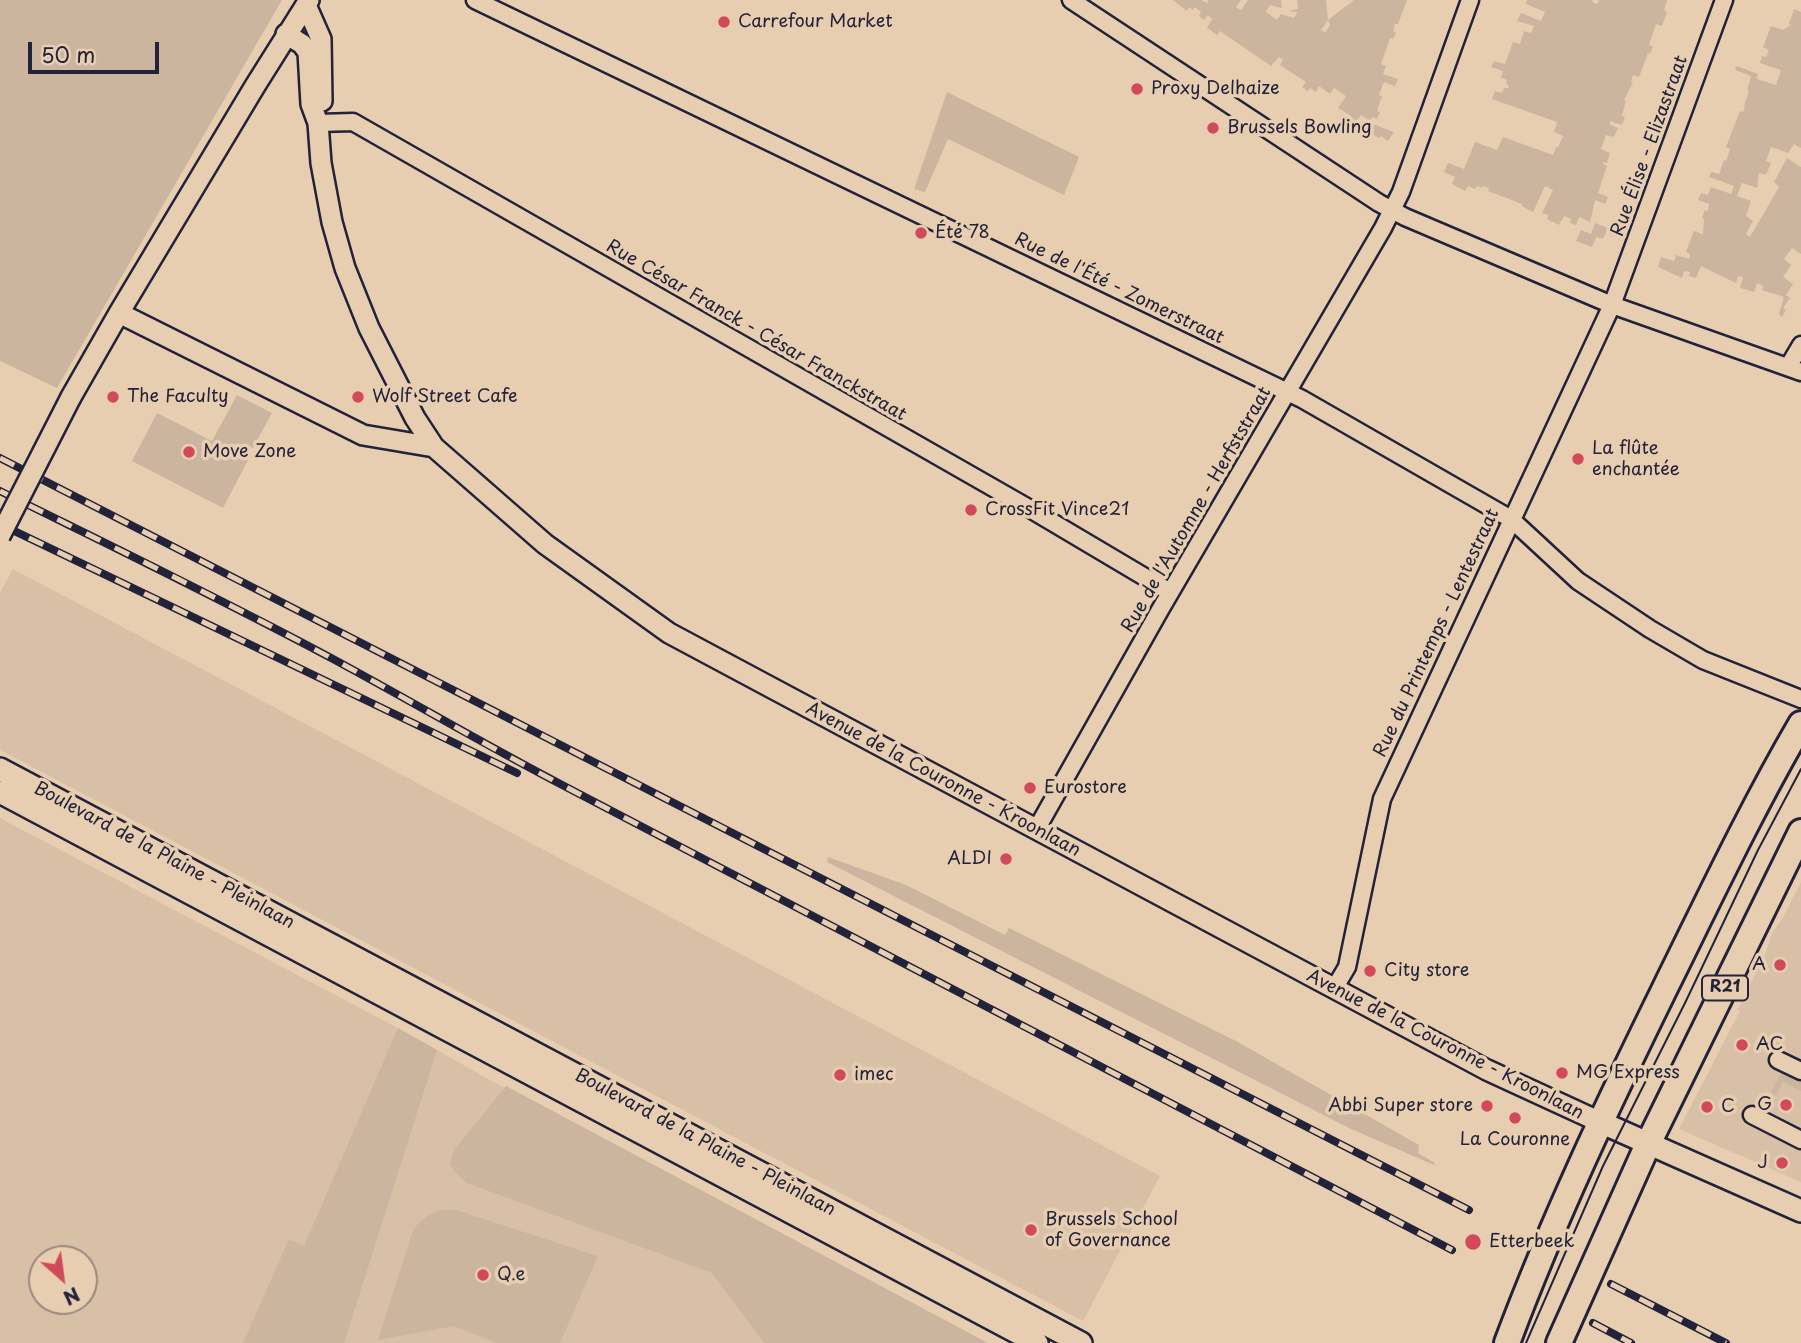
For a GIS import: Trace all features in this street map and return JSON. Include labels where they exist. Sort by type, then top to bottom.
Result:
[{"type":"main road","points":[[1507,1343],[1521,1302],[1600,1122],[1697,922],[1801,724]]},
{"type":"main road","name":"Boulevard de la Plaine - Pleinlaan","points":[[0,769],[324,952],[1037,1343]]},
{"type":"main road","name":"Boulevard de la Plaine - Pleinlaan","points":[[0,792],[324,952],[1081,1343]]},
{"type":"main road","name":"R21","points":[[1559,1343],[1648,1144],[1801,832]]},
{"type":"main road","name":"Avenue de la Couronne - Kroonlaan","points":[[1600,1122],[1801,1211]]},
{"type":"street","name":"Rue de l'Été - Zomerstraat","points":[[475,0],[1287,391],[1511,519],[1578,581],[1650,629],[1703,660],[1801,699]]},
{"type":"street","points":[[1071,0],[1392,210],[1612,305],[1794,370],[1801,345]]},
{"type":"street","name":"Rue de l'Automne - Herfststraat","points":[[1036,830],[1170,592],[1392,210],[1401,192],[1470,0]]},
{"type":"street","name":"Rue Élise - Elizastraat","points":[[1612,305],[1724,0]]},
{"type":"street","name":"Avenue de la Couronne - Kroonlaan","points":[[308,3],[286,34],[302,44],[308,52],[311,104],[318,123],[332,222],[345,268],[369,328],[404,397],[434,447],[545,544],[669,633],[1487,1070],[1600,1122]]},
{"type":"street","name":"Avenue de la Couronne - Kroonlaan","points":[[308,3],[321,39],[323,99],[318,123]]},
{"type":"street","points":[[0,536],[71,397],[286,34]]},
{"type":"street","name":"Rue César Franck - César Franckstraat","points":[[318,123],[353,122],[1025,506],[1170,592]]},
{"type":"street","name":"Rue du Printemps - Lentestraat","points":[[1334,989],[1347,967],[1382,799],[1612,305]]},
{"type":"street","points":[[119,313],[363,435],[434,447]]},
{"type":"street","points":[[1778,1060],[1801,1071]]},
{"type":"street","points":[[1752,1115],[1801,1140]]},
{"type":"shaded area","points":[[0,0],[282,0],[57,388],[0,361]]},
{"type":"shaded area","points":[[1173,0],[1201,0],[1207,3],[1209,0],[1241,0],[1236,7],[1241,10],[1248,0],[1281,0],[1282,8],[1270,5],[1266,12],[1277,20],[1281,14],[1294,18],[1297,12],[1288,11],[1298,9],[1297,0],[1326,0],[1328,20],[1354,0],[1407,0],[1398,24],[1395,24],[1393,31],[1396,33],[1393,39],[1390,38],[1381,64],[1386,66],[1383,74],[1398,79],[1395,86],[1384,82],[1379,95],[1382,96],[1377,111],[1380,112],[1377,119],[1372,117],[1370,123],[1394,132],[1388,141],[1381,136],[1379,138],[1362,128],[1367,119],[1361,115],[1352,128],[1346,124],[1351,116],[1338,108],[1346,96],[1334,88],[1330,94],[1319,86],[1316,92],[1310,88],[1308,91],[1302,87],[1306,82],[1280,65],[1283,60],[1279,57],[1271,66],[1220,31],[1217,35],[1207,28],[1212,19],[1208,15],[1204,20],[1195,7],[1193,10],[1189,7],[1187,11]],"holes":[[[1328,20],[1330,25],[1325,33],[1321,30]]]},
{"type":"shaded area","points":[[1527,0],[1593,0],[1592,2],[1597,4],[1599,0],[1667,0],[1664,10],[1667,12],[1662,26],[1656,24],[1649,45],[1653,47],[1650,54],[1648,53],[1639,77],[1633,75],[1633,82],[1624,100],[1626,101],[1622,116],[1625,117],[1622,125],[1610,121],[1610,125],[1618,128],[1614,137],[1606,135],[1601,149],[1610,153],[1607,163],[1603,162],[1607,166],[1598,193],[1608,197],[1605,204],[1595,200],[1590,222],[1579,217],[1576,225],[1564,216],[1559,225],[1547,219],[1548,215],[1542,213],[1553,190],[1545,186],[1533,212],[1522,204],[1488,191],[1489,188],[1483,186],[1477,186],[1475,189],[1468,186],[1465,191],[1452,184],[1455,177],[1444,172],[1448,163],[1464,169],[1475,142],[1497,150],[1503,137],[1553,155],[1558,147],[1563,136],[1554,132],[1557,122],[1492,99],[1495,91],[1502,93],[1504,88],[1509,86],[1506,84],[1507,80],[1501,78],[1503,71],[1491,67],[1494,61],[1505,64],[1513,42],[1520,44],[1524,31],[1531,33],[1534,26],[1517,21],[1521,13],[1541,21],[1545,12],[1526,4]]},
{"type":"shaded area","points":[[1794,9],[1801,12],[1801,148],[1794,144],[1788,153],[1771,147],[1766,161],[1771,163],[1766,175],[1759,173],[1757,188],[1742,183],[1737,196],[1751,201],[1746,216],[1753,221],[1746,234],[1750,237],[1779,187],[1774,182],[1787,158],[1801,167],[1801,254],[1792,248],[1784,259],[1791,265],[1783,277],[1793,284],[1786,295],[1790,298],[1783,308],[1786,310],[1782,317],[1779,314],[1784,297],[1762,290],[1763,286],[1757,283],[1754,292],[1740,288],[1743,277],[1738,276],[1736,283],[1701,266],[1696,278],[1689,276],[1690,272],[1684,271],[1682,278],[1658,267],[1661,257],[1674,261],[1676,255],[1689,259],[1690,254],[1686,252],[1694,231],[1703,234],[1702,218],[1705,210],[1708,211],[1709,204],[1698,200],[1701,193],[1708,195],[1711,187],[1731,194],[1734,186],[1709,177],[1711,172],[1719,174],[1724,160],[1726,161],[1730,149],[1726,147],[1740,111],[1743,112],[1749,91],[1747,90],[1751,76],[1735,70],[1736,66],[1758,74],[1757,79],[1776,85],[1781,70],[1760,63],[1762,56],[1766,57],[1769,50],[1763,47],[1771,26],[1783,30],[1791,25],[1789,24]]},
{"type":"shaded area","points":[[947,92],[1079,157],[1064,195],[948,139],[925,192],[914,189]]},
{"type":"shaded area","points":[[1595,223],[1608,228],[1603,239],[1596,237],[1592,247],[1576,241],[1581,230],[1591,234]]},
{"type":"shaded area","name":"Move Zone","points":[[237,395],[272,413],[253,448],[246,445],[240,455],[248,460],[223,508],[132,461],[157,413],[212,441]]},
{"type":"shaded area","points":[[13,569],[1160,1176],[1083,1321],[0,750],[0,593]]},
{"type":"shaded area","points":[[0,818],[398,1028],[490,1080],[986,1343],[0,1343]]},
{"type":"shaded area","points":[[828,857],[906,885],[1005,935],[1009,928],[1236,1041],[1419,1145],[1418,1153],[1435,1163],[1434,1165],[1349,1128],[827,862]]},
{"type":"shaded area","points":[[1801,882],[1801,1182],[1679,1129],[1740,1011],[1738,1009],[1766,952],[1772,933]]},
{"type":"shaded area","points":[[398,1028],[437,1050],[344,1343],[243,1343],[289,1239],[304,1246]]},
{"type":"shaded area","points":[[1786,1070],[1801,1077],[1801,1091],[1783,1082],[1776,1095],[1771,1092],[1781,1073]]},
{"type":"shaded area","points":[[506,1086],[988,1343],[764,1343],[712,1273],[467,1183],[456,1173],[450,1164],[454,1150]]},
{"type":"shaded area","points":[[440,1210],[456,1210],[598,1256],[560,1343],[497,1343],[454,1326],[378,1340],[412,1233],[424,1219]]},
{"type":"tram line","points":[[1526,1343],[1603,1166],[1758,850],[1801,769]]},
{"type":"railway","points":[[0,458],[1469,1210]]},
{"type":"railway","points":[[0,491],[292,637],[537,771],[1452,1250]]},
{"type":"railway","points":[[0,524],[517,773]]},
{"type":"railway","points":[[1611,1284],[1726,1343]]},
{"type":"railway","points":[[1593,1323],[1631,1343]]},
{"type":"place","name":"Carrefour Market","points":[[724,22]]},
{"type":"place","name":"Proxy Delhaize","points":[[1137,89]]},
{"type":"place","name":"Brussels Bowling","points":[[1213,128]]},
{"type":"place","name":"Été 78","points":[[921,233]]},
{"type":"place","name":"The Faculty","points":[[113,397]]},
{"type":"place","name":"Wolf Street Cafe","points":[[358,397]]},
{"type":"place","name":"Move Zone","points":[[189,452]]},
{"type":"place","name":"La flûte enchantée","points":[[1578,459]]},
{"type":"place","name":"CrossFit Vince21","points":[[971,510]]},
{"type":"place","name":"Eurostore","points":[[1030,788]]},
{"type":"place","name":"ALDI","points":[[1006,859]]},
{"type":"place","name":"A","points":[[1780,965]]},
{"type":"place","name":"City store","points":[[1370,971]]},
{"type":"place","name":"AC","points":[[1742,1045]]},
{"type":"place","name":"MG Express","points":[[1562,1073]]},
{"type":"place","name":"imec","points":[[840,1075]]},
{"type":"place","name":"G","points":[[1786,1105]]},
{"type":"place","name":"Abbi Super store","points":[[1487,1106]]},
{"type":"place","name":"C","points":[[1707,1107]]},
{"type":"place","name":"La Couronne","points":[[1515,1118]]},
{"type":"place","name":"J","points":[[1782,1163]]},
{"type":"place","name":"Brussels School of Governance","points":[[1031,1230]]},
{"type":"place","name":"Etterbeek","points":[[1473,1242]]},
{"type":"place","name":"Q.e","points":[[483,1275]]}]
